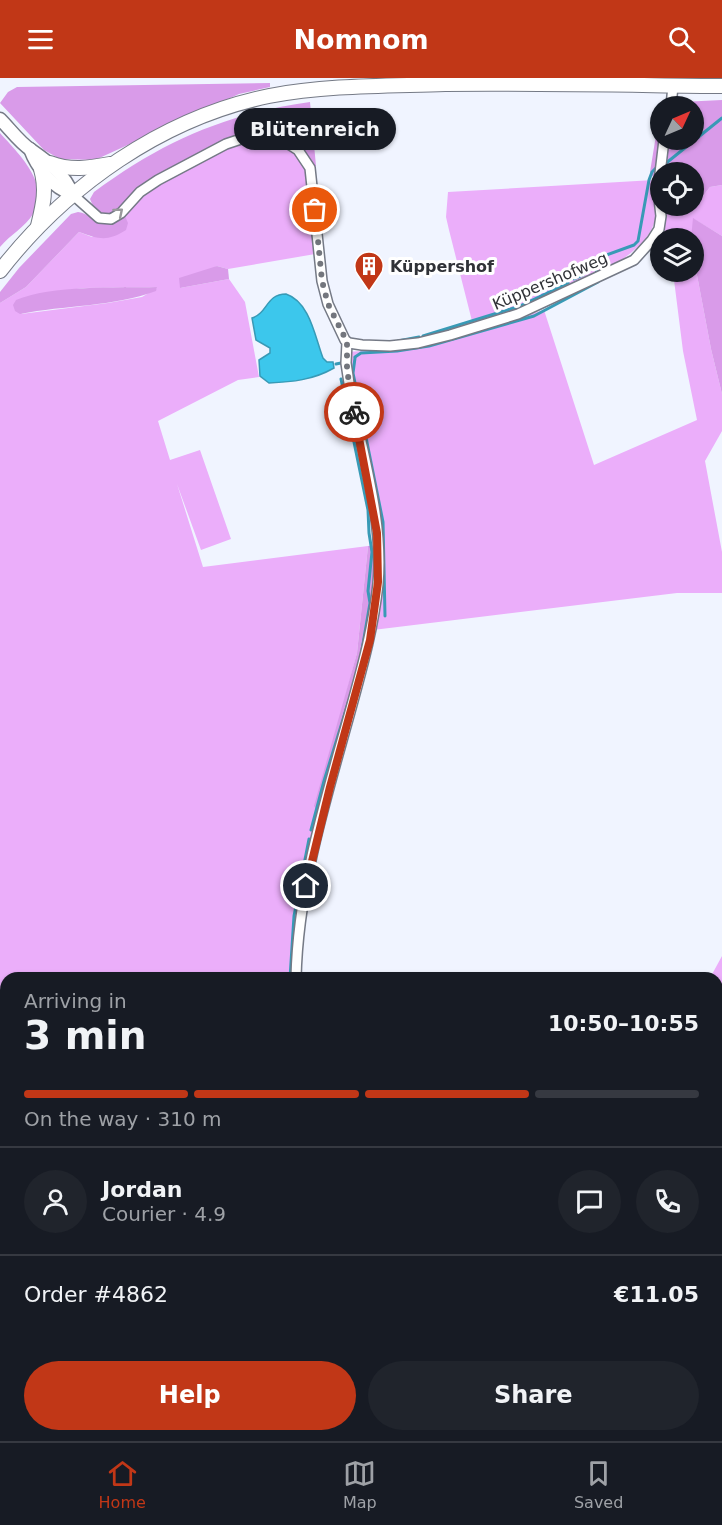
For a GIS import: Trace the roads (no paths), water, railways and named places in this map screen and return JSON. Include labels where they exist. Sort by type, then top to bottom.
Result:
[{"type":"main road","points":[[0,271],[37,227],[72,194],[115,163],[159,137],[221,110],[270,96],[326,88],[502,83],[722,86]]},
{"type":"main road","points":[[0,119],[30,149],[40,154],[45,166],[45,194],[37,227]]},
{"type":"main road","points":[[45,166],[83,169],[115,163]]},
{"type":"main road","points":[[45,166],[68,182],[72,194]]},
{"type":"street","points":[[672,96],[673,86]]},
{"type":"street","points":[[72,194],[99,218],[111,219],[121,213],[140,192],[182,166],[241,139],[266,135],[275,137],[298,150],[310,168],[322,281],[328,304],[347,342],[348,383],[377,533],[378,582],[369,647],[310,863],[297,941],[296,972]]},
{"type":"street","name":"Küppershofweg","points":[[347,342],[390,346],[418,343],[450,335],[518,314],[634,260],[659,229],[661,216],[658,190],[663,150]]},
{"type":"water","points":[[286,294],[301,304],[310,321],[323,358],[327,362],[333,362],[334,368],[302,380],[269,383],[260,376],[259,360],[270,353],[270,348],[256,340],[252,318],[257,316],[274,297]]},
{"type":"waterway","points":[[667,162],[722,118]]},
{"type":"waterway","points":[[574,279],[583,275],[590,261],[634,245],[638,241],[650,177]]},
{"type":"waterway","points":[[593,260],[597,273]]},
{"type":"waterway","points":[[355,357],[361,353],[429,346],[534,316],[598,282]]},
{"type":"waterway","points":[[423,336],[520,306],[568,283]]},
{"type":"waterway","points":[[398,341],[419,337]]},
{"type":"waterway","points":[[355,358],[353,373],[383,522],[385,616]]},
{"type":"waterway","points":[[336,364],[341,363]]},
{"type":"waterway","points":[[341,379],[368,510],[372,552],[368,591],[370,603],[362,650]]},
{"type":"waterway","points":[[311,830],[349,700]]},
{"type":"waterway","points":[[290,972],[294,916],[309,839]]},
{"type":"place","name":"Blütenreich","points":[[315,210]]},
{"type":"place","name":"Küppershof","points":[[369,292]]}]
